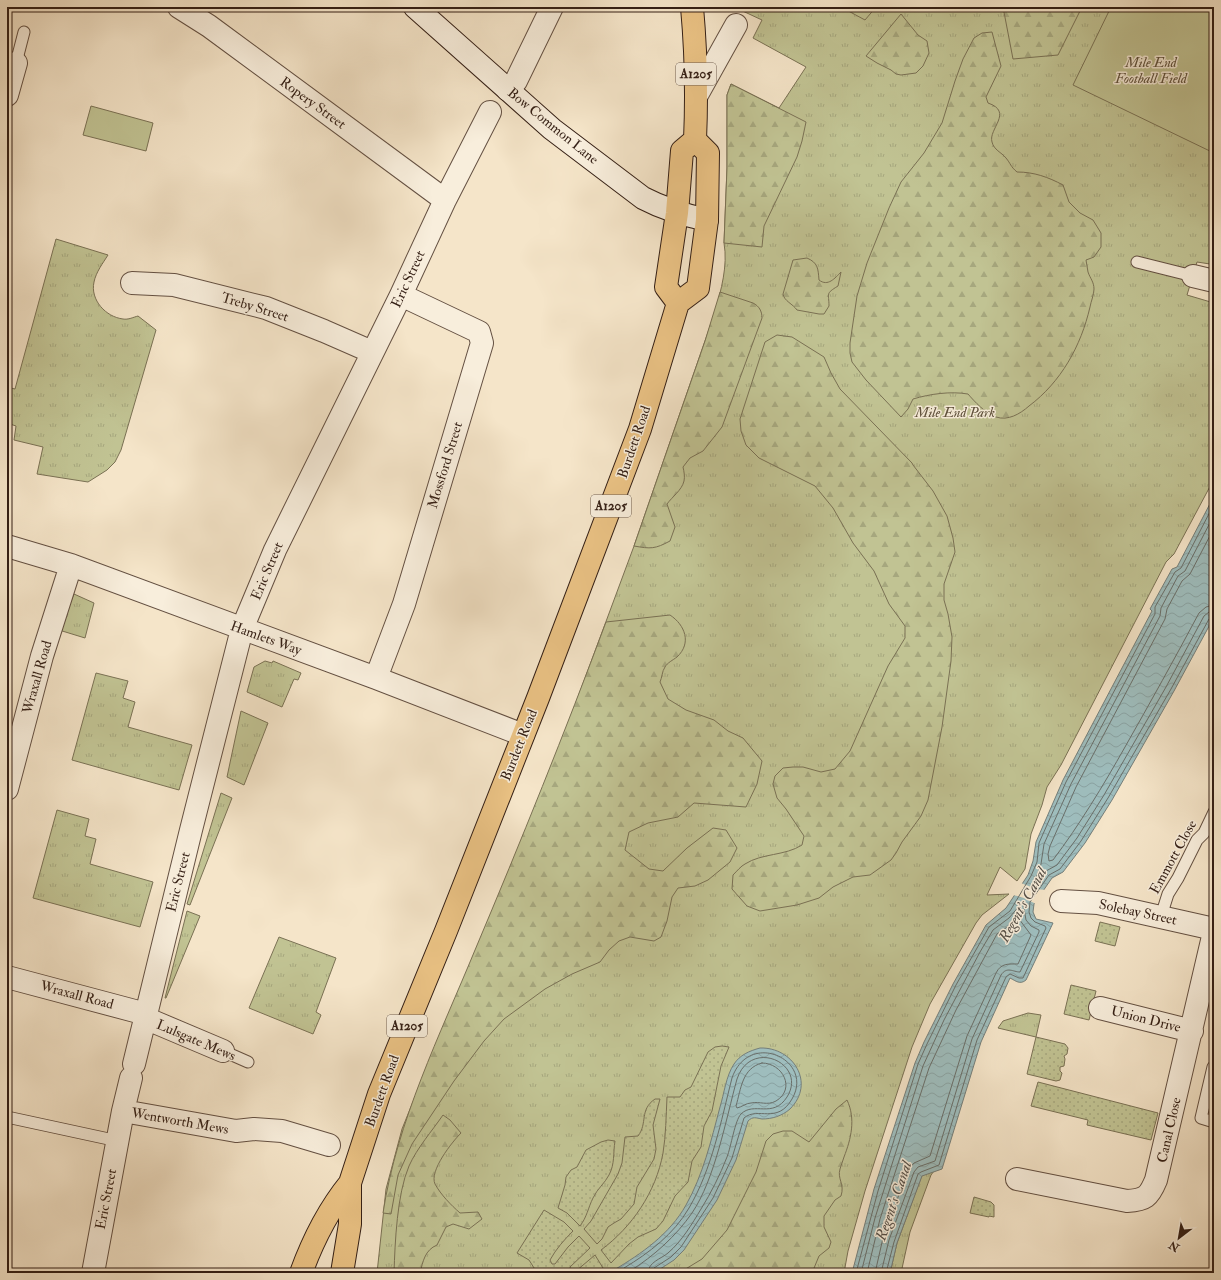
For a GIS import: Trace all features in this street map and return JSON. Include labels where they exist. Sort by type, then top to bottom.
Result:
[{"type":"main road","name":"A1205","points":[[692,7],[697,95],[695,140]]},
{"type":"main road","points":[[695,140],[708,153],[707,220],[698,288],[678,303],[666,287],[678,213],[682,151],[695,140]]},
{"type":"main road","name":"Burdett Road","points":[[301,1273],[322,1225],[337,1200],[350,1183],[379,1094],[446,931],[523,735],[640,429],[678,303]]},
{"type":"main road","name":"Burdett Road","points":[[342,1273],[350,1224],[350,1183]]},
{"type":"street","name":"Ropery Street","points":[[179,7],[209,26],[445,200]]},
{"type":"street","name":"Bow Common Lane","points":[[415,7],[552,129],[643,198],[660,207],[707,220]]},
{"type":"street","points":[[508,90],[516,82],[552,7]]},
{"type":"street","points":[[697,95],[736,25]]},
{"type":"street","points":[[7,95],[16,63]]},
{"type":"street","name":"Eric Street","points":[[93,1273],[123,1111],[242,629],[275,550],[401,295],[445,200],[490,112]]},
{"type":"street","points":[[1193,276],[1214,281]]},
{"type":"street","name":"Treby Street","points":[[132,283],[174,285],[266,308],[372,352]]},
{"type":"street","name":"Mossford Street","points":[[376,678],[404,604],[482,343],[479,332],[401,295]]},
{"type":"street","name":"Hamlets Way","points":[[7,546],[71,565],[376,678],[523,735]]},
{"type":"street","name":"Wraxall Road","points":[[7,789],[42,656],[71,565]]},
{"type":"street","name":"Solebay Street","points":[[1061,901],[1076,903],[1091,901],[1161,916],[1214,931]]},
{"type":"street","name":"Canal Close","points":[[1017,1179],[1128,1201],[1147,1197],[1156,1180],[1192,1031],[1214,931]]},
{"type":"street","name":"Wraxall Road","points":[[20,976],[146,1016]]},
{"type":"street","name":"Union Drive","points":[[1100,1008],[1192,1031]]},
{"type":"street","name":"Lulsgate Mews","points":[[146,1016],[223,1051]]},
{"type":"street","name":"Wentworth Mews","points":[[123,1111],[237,1130],[254,1129],[282,1131],[329,1144]]},
{"type":"lane","points":[[16,63],[24,32]]},
{"type":"lane","points":[[1137,262],[1193,276]]},
{"type":"lane","name":"Emmott Close","points":[[1161,916],[1168,894],[1178,878],[1197,840],[1204,833],[1214,812]]},
{"type":"lane","name":"Lulsgate Mews","points":[[223,1051],[248,1062]]},
{"type":"lane","points":[[1214,1068],[1201,1118],[1214,1122]]},
{"type":"lane","points":[[7,1116],[118,1141]]},
{"type":"green space","name":"Mile End Park","points":[[734,7],[1214,7],[1214,255],[1210,264],[1197,262],[1187,295],[1214,303],[1214,479],[1174,554],[1166,562],[1061,765],[1047,787],[1031,834],[1025,869],[1017,881],[1000,867],[987,895],[1009,894],[982,915],[976,923],[930,1004],[912,1047],[865,1191],[848,1251],[844,1273],[377,1273],[386,1189],[402,1129],[529,823],[565,732],[634,546],[715,312],[720,295],[725,260],[724,243],[727,168],[727,95],[731,84],[779,108],[806,67],[753,38],[762,20]]},
{"type":"green space","points":[[841,7],[876,7],[865,20]]},
{"type":"green space","points":[[1003,7],[1082,7],[1058,55],[1013,59]]},
{"type":"green space","name":"Mile End Football Field","points":[[1111,7],[1214,7],[1214,153],[1073,85]]},
{"type":"green space","points":[[901,14],[918,35],[927,41],[929,53],[923,66],[916,73],[901,75],[896,74],[866,56]]},
{"type":"green space","points":[[992,32],[1001,66],[986,97],[988,103],[999,111],[1000,116],[993,132],[993,145],[1017,172],[1041,176],[1063,185],[1069,202],[1080,213],[1093,220],[1101,233],[1101,247],[1094,257],[1086,260],[1088,272],[1094,287],[1093,296],[1081,336],[1068,362],[1051,386],[1022,412],[1005,418],[996,417],[984,410],[968,394],[947,393],[933,394],[913,399],[908,409],[901,417],[866,380],[852,362],[850,343],[857,296],[867,263],[901,182],[924,153],[942,123],[963,59],[974,38],[982,33]]},
{"type":"green space","points":[[731,84],[806,122],[797,157],[764,226],[762,247],[724,243],[727,168],[727,95]]},
{"type":"green space","points":[[91,106],[153,123],[146,151],[83,135]]},
{"type":"green space","points":[[56,239],[108,255],[98,271],[94,282],[93,289],[97,301],[105,311],[117,318],[129,319],[138,316],[156,330],[121,450],[115,462],[107,470],[88,482],[37,474],[43,447],[14,440],[16,426],[7,423],[7,387],[15,389]]},
{"type":"green space","points":[[807,258],[815,264],[818,269],[819,280],[822,282],[825,283],[831,281],[841,272],[838,286],[829,292],[829,306],[824,314],[797,310],[787,301],[783,294],[793,260]]},
{"type":"green space","points":[[720,292],[755,304],[761,311],[762,318],[722,427],[703,451],[690,458],[683,467],[683,484],[667,504],[675,527],[670,541],[653,548],[634,546],[705,341]]},
{"type":"green space","points":[[777,335],[792,337],[824,357],[840,389],[912,463],[933,491],[947,516],[955,552],[944,584],[944,600],[952,637],[951,661],[942,727],[928,800],[921,816],[891,860],[870,875],[853,877],[833,887],[819,898],[797,905],[760,911],[747,906],[732,889],[733,875],[742,866],[752,860],[795,849],[802,845],[804,836],[777,798],[773,784],[775,776],[783,768],[803,767],[821,772],[835,769],[850,751],[888,666],[905,638],[905,626],[889,604],[874,571],[853,543],[833,508],[815,486],[759,458],[746,445],[741,431],[740,419],[765,342]]},
{"type":"green space","points":[[74,594],[94,603],[85,638],[59,630]]},
{"type":"green space","points":[[670,615],[680,624],[683,629],[685,640],[682,652],[667,664],[660,682],[668,699],[686,710],[714,720],[728,731],[743,738],[762,761],[757,784],[746,807],[694,803],[678,817],[648,823],[629,832],[625,850],[649,869],[663,871],[687,848],[713,828],[726,830],[737,848],[730,862],[708,880],[695,886],[678,888],[672,897],[667,921],[661,937],[654,941],[630,937],[619,941],[609,950],[600,962],[572,974],[545,989],[504,1019],[484,1041],[454,1081],[412,1144],[398,1175],[391,1214],[383,1213],[398,1145],[421,1079],[526,827],[606,622]]},
{"type":"green space","points":[[265,661],[272,663],[273,661],[301,673],[298,680],[294,679],[282,707],[247,692],[254,667]]},
{"type":"green space","points":[[96,673],[128,681],[123,698],[135,702],[128,727],[192,745],[179,790],[72,760]]},
{"type":"green space","points":[[241,711],[268,723],[244,785],[227,777]]},
{"type":"green space","points":[[221,793],[232,798],[190,905],[187,904]]},
{"type":"green space","points":[[57,810],[89,819],[85,836],[96,839],[90,864],[153,882],[140,927],[33,898]]},
{"type":"green space","points":[[187,911],[200,916],[165,998]]},
{"type":"green space","points":[[1100,922],[1120,927],[1115,946],[1095,941]]},
{"type":"green space","points":[[279,937],[336,958],[316,1012],[321,1015],[313,1034],[249,1008]]},
{"type":"green space","points":[[1071,985],[1096,991],[1089,1020],[1064,1014]]},
{"type":"green space","points":[[1028,1013],[1041,1015],[1036,1037],[998,1028],[1003,1021]]},
{"type":"green space","points":[[1036,1037],[1065,1044],[1068,1048],[1067,1054],[1064,1056],[1064,1066],[1060,1067],[1060,1071],[1062,1073],[1060,1080],[1056,1081],[1027,1074]]},
{"type":"green space","points":[[715,1047],[729,1047],[721,1066],[712,1111],[704,1126],[701,1147],[692,1161],[688,1182],[675,1196],[663,1221],[656,1229],[638,1237],[629,1244],[611,1263],[601,1250],[623,1231],[641,1208],[655,1181],[660,1167],[665,1139],[667,1097],[680,1097],[685,1090],[691,1087],[708,1052]]},
{"type":"green space","points":[[1038,1082],[1158,1113],[1151,1140],[1087,1125],[1088,1120],[1031,1106]]},
{"type":"green space","points":[[655,1099],[660,1099],[653,1125],[656,1149],[654,1159],[637,1187],[634,1204],[621,1219],[608,1227],[602,1239],[597,1244],[584,1229],[591,1221],[618,1174],[622,1163],[625,1137],[638,1136],[643,1126],[645,1112],[650,1103]]},
{"type":"green space","points":[[847,1100],[850,1107],[852,1129],[839,1173],[842,1192],[841,1196],[835,1200],[824,1216],[824,1227],[831,1242],[829,1248],[819,1256],[812,1273],[679,1273],[702,1259],[727,1230],[756,1172],[766,1141],[773,1134],[783,1131],[792,1131],[809,1142],[836,1109]]},
{"type":"green space","points":[[443,1115],[450,1120],[461,1133],[442,1157],[435,1172],[435,1184],[446,1200],[460,1213],[478,1212],[482,1219],[469,1229],[453,1224],[446,1227],[437,1245],[433,1247],[425,1256],[420,1273],[394,1273],[397,1218],[405,1177],[416,1153]]},
{"type":"green space","points":[[608,1140],[615,1141],[611,1171],[591,1202],[580,1226],[567,1213],[558,1208],[566,1177],[571,1170],[577,1167],[586,1150]]},
{"type":"green space","points":[[934,1171],[931,1175],[910,1232],[901,1273],[890,1273],[897,1243],[922,1175]]},
{"type":"green space","points":[[974,1197],[991,1202],[994,1205],[994,1217],[970,1213]]},
{"type":"green space","points":[[544,1210],[564,1222],[573,1231],[552,1256],[550,1260],[552,1264],[555,1264],[579,1236],[590,1248],[570,1267],[571,1271],[576,1271],[595,1255],[603,1268],[594,1273],[551,1273],[536,1271],[529,1260],[517,1253]]},
{"type":"water","name":"Regent's Canal","points":[[1214,496],[1214,617],[1112,800],[1085,843],[1063,872],[1052,878],[1034,904],[1033,912],[1036,919],[1053,923],[1026,980],[1020,982],[1010,978],[981,1042],[942,1169],[922,1176],[897,1243],[890,1273],[852,1273],[874,1189],[915,1063],[924,1042],[953,984],[986,925],[1006,908],[1028,875],[1033,861],[1036,842],[1063,780],[1152,611],[1150,609],[1172,569],[1177,567]]},
{"type":"water","points":[[760,1048],[772,1049],[782,1053],[791,1060],[797,1068],[801,1078],[801,1088],[798,1099],[790,1109],[780,1115],[766,1119],[753,1118],[748,1121],[736,1160],[717,1200],[684,1250],[674,1260],[654,1273],[622,1273],[614,1270],[644,1250],[663,1234],[672,1225],[686,1205],[702,1170],[731,1069],[736,1061],[742,1056]]},
{"type":"pier","points":[[1021,883],[1036,889],[1046,890],[1036,904],[1024,898],[1013,895]]}]
